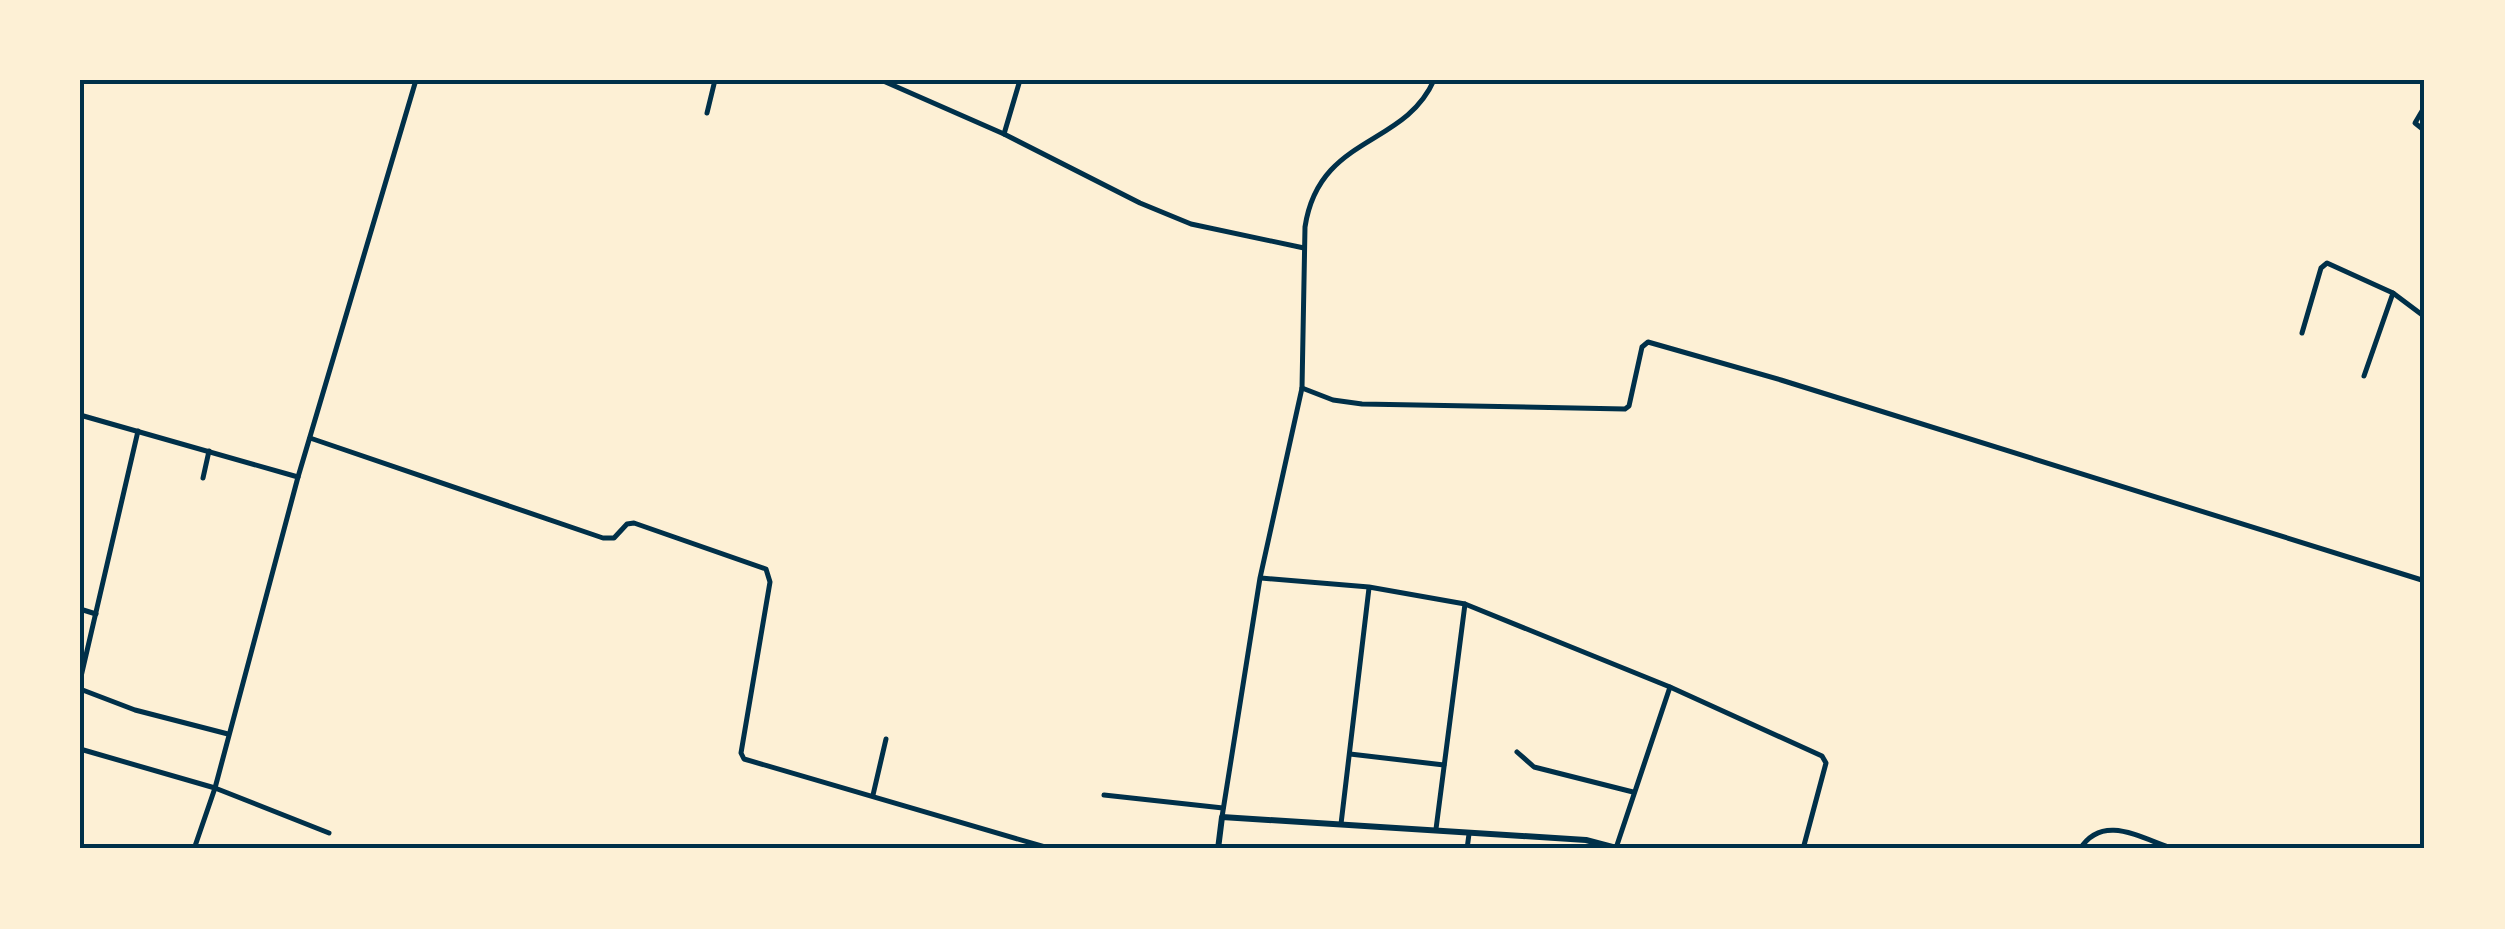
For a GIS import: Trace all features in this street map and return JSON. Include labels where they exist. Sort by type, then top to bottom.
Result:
[{"type":"street","points":[[194,849],[215,788],[298,476],[416,80]]},
{"type":"street","points":[[707,113],[715,80]]},
{"type":"street","points":[[882,80],[1191,224],[1304,248]]},
{"type":"street","points":[[1004,134],[1020,80]]},
{"type":"street","points":[[1218,849],[1260,578],[1302,388],[1308,206],[1318,186],[1347,154],[1416,109],[1434,80]]},
{"type":"street","points":[[2425,106],[2415,123],[2425,131]]},
{"type":"street","points":[[2302,333],[2321,268],[2327,262],[2393,293],[2425,317]]},
{"type":"street","points":[[2364,376],[2393,293]]},
{"type":"street","points":[[1302,388],[1333,400],[1362,404],[1625,409],[1629,406],[1642,346],[1648,342],[1744,368],[2425,582]]},
{"type":"street","points":[[80,415],[298,476]]},
{"type":"street","points":[[80,681],[138,431]]},
{"type":"street","points":[[310,438],[603,538],[614,538],[627,524],[634,523],[766,569],[770,582],[742,756],[748,761],[1052,849]]},
{"type":"street","points":[[202,478],[209,451]]},
{"type":"street","points":[[1260,578],[1369,587],[1465,604],[1670,687],[1825,758],[1819,796],[1803,849]]},
{"type":"street","points":[[1341,824],[1369,587]]},
{"type":"street","points":[[1436,830],[1465,604]]},
{"type":"street","points":[[80,609],[96,614]]},
{"type":"street","points":[[1104,794],[1223,813],[1618,848],[1670,687]]},
{"type":"street","points":[[80,689],[135,710],[228,734]]},
{"type":"street","points":[[873,795],[886,739]]},
{"type":"street","points":[[80,748],[215,788],[330,833]]},
{"type":"street","points":[[1517,752],[1534,767],[1633,792]]},
{"type":"street","points":[[1350,754],[1444,765]]},
{"type":"street","points":[[2080,849],[2089,836],[2108,828],[2174,849]]},
{"type":"street","points":[[1467,849],[1469,834]]}]
